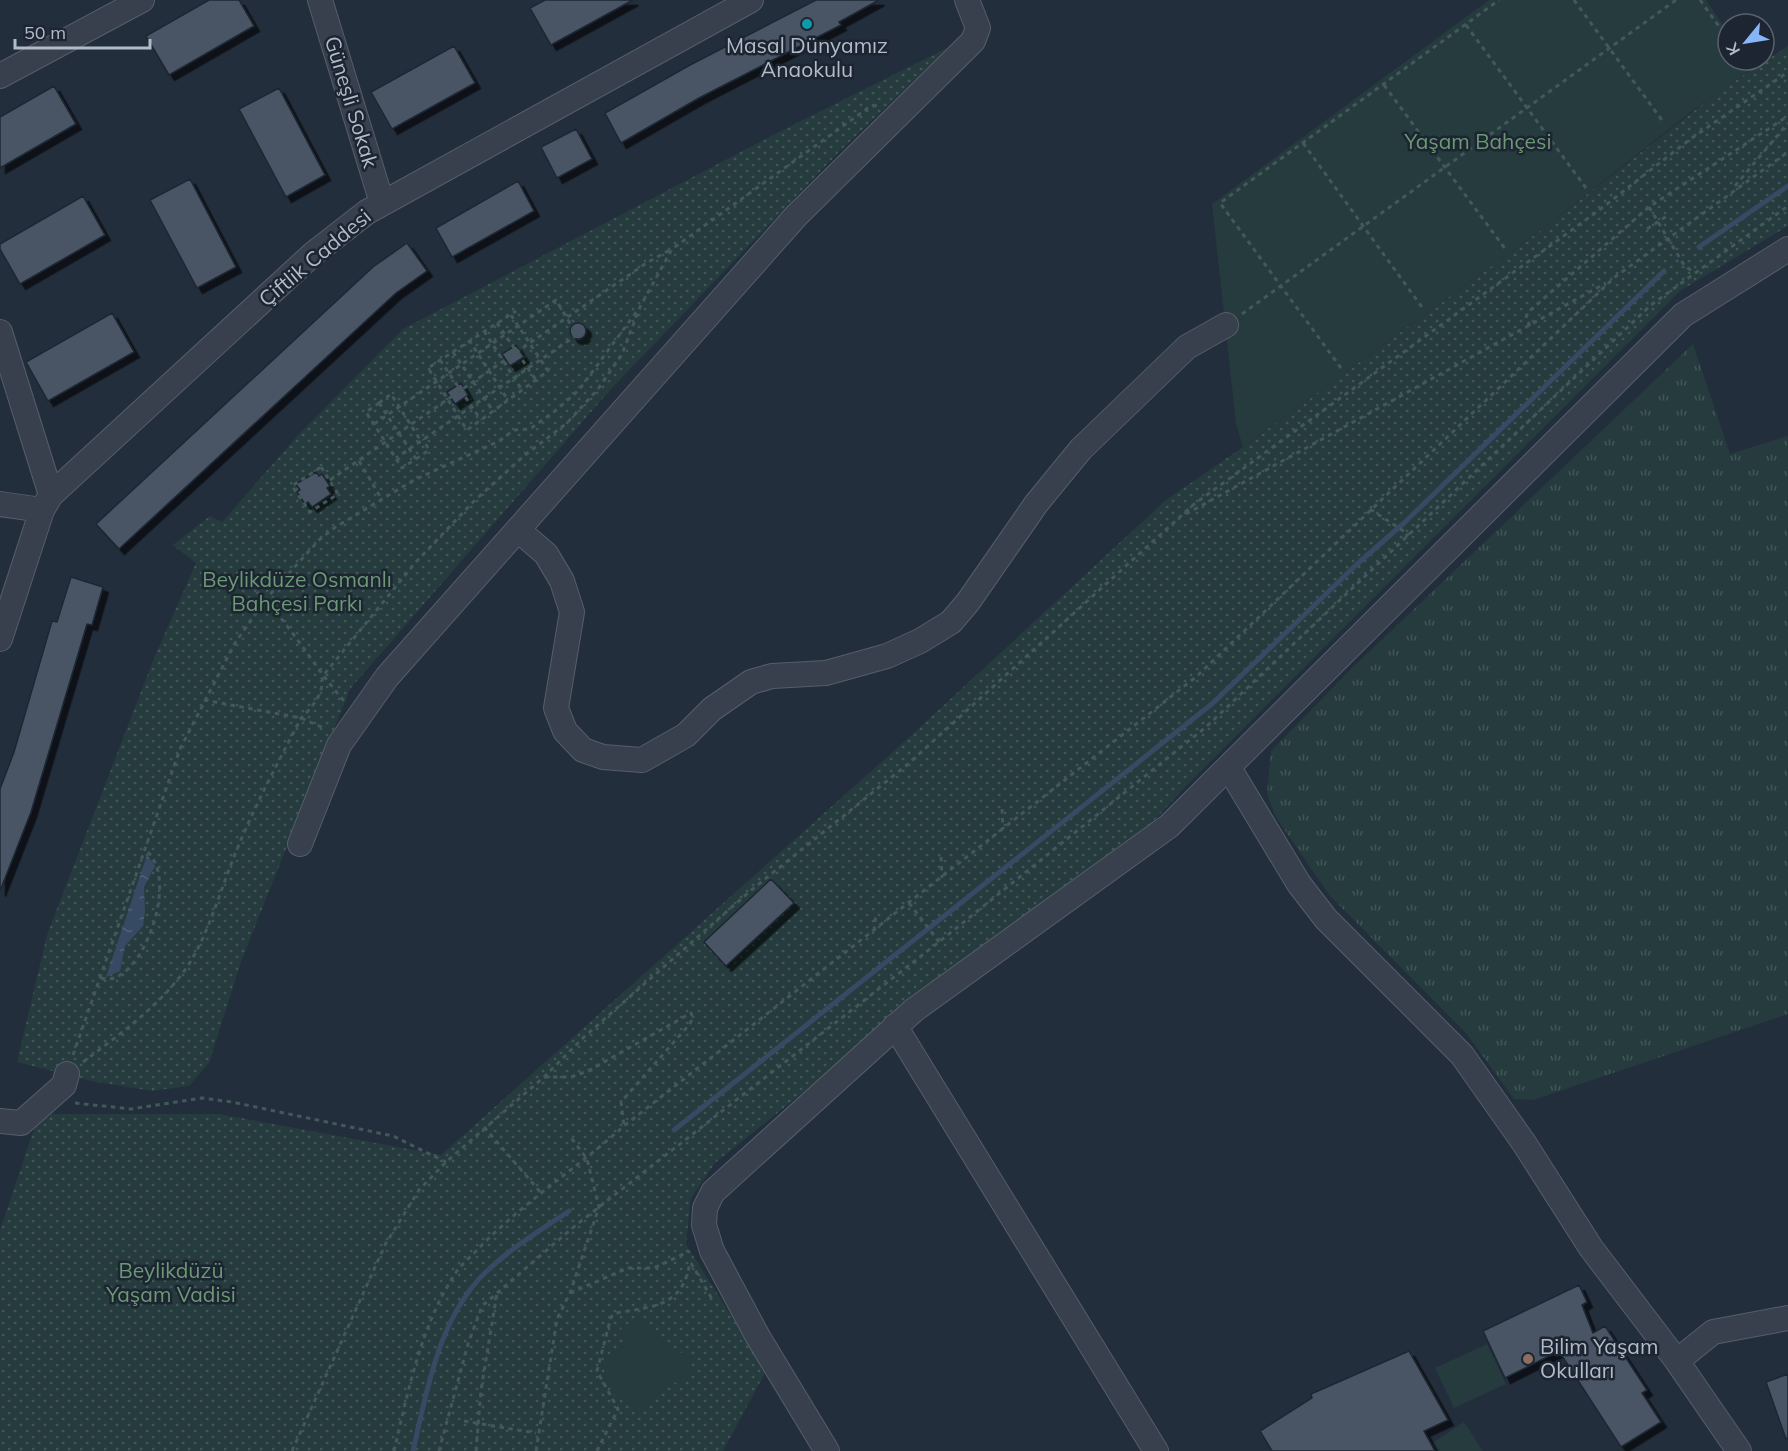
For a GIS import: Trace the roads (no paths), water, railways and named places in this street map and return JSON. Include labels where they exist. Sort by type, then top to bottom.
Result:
[{"type":"street","points":[[0,76],[142,0]]},
{"type":"street","name":"Güneşli Sokak","points":[[320,0],[382,203]]},
{"type":"street","name":"Çiftlik Caddesi","points":[[0,639],[46,502],[313,254],[382,203],[751,0]]},
{"type":"street","points":[[300,844],[339,745],[387,677],[796,216],[973,41],[978,28],[967,0]]},
{"type":"street","points":[[827,1451],[758,1337],[712,1251],[704,1225],[705,1208],[713,1192],[895,1026],[1169,826],[1683,315],[1788,249]]},
{"type":"street","points":[[518,530],[546,554],[562,581],[572,612],[556,708],[565,731],[583,750],[603,757],[642,760],[686,735],[712,709],[751,682],[772,676],[826,673],[887,656],[920,641],[951,622],[968,602],[1036,504],[1081,449],[1188,347],[1226,325]]},
{"type":"street","points":[[0,332],[46,502],[0,504]]},
{"type":"street","points":[[1229,768],[1299,884],[1326,919],[1462,1055],[1524,1143],[1591,1248],[1677,1361],[1739,1451]]},
{"type":"street","points":[[895,1026],[1156,1451]]},
{"type":"street","points":[[0,1121],[21,1123],[48,1101],[63,1085],[67,1074]]},
{"type":"street","points":[[1677,1361],[1713,1332],[1788,1318]]},
{"type":"water","points":[[147,855],[155,866],[144,887],[143,926],[125,946],[120,971],[106,977]]},
{"type":"waterway","points":[[1699,247],[1788,186]]},
{"type":"waterway","points":[[674,1130],[1213,703],[1356,565],[1404,523],[1664,271]]},
{"type":"waterway","points":[[413,1451],[437,1355],[457,1310],[471,1289],[496,1263],[569,1211]]},
{"type":"place","name":"Masal Dünyamız Anaokulu","points":[[807,24]]},
{"type":"place","name":"Bilim Yaşam Okulları","points":[[1528,1359]]},
{"type":"park label","name":"Yaşam Bahçesi","points":[[1478,142]]},
{"type":"park label","name":"Beylikdüze Osmanlı Bahçesi Parkı","points":[[297,592]]},
{"type":"park label","name":"Beylikdüzü Yaşam Vadisi","points":[[171,1283]]}]
